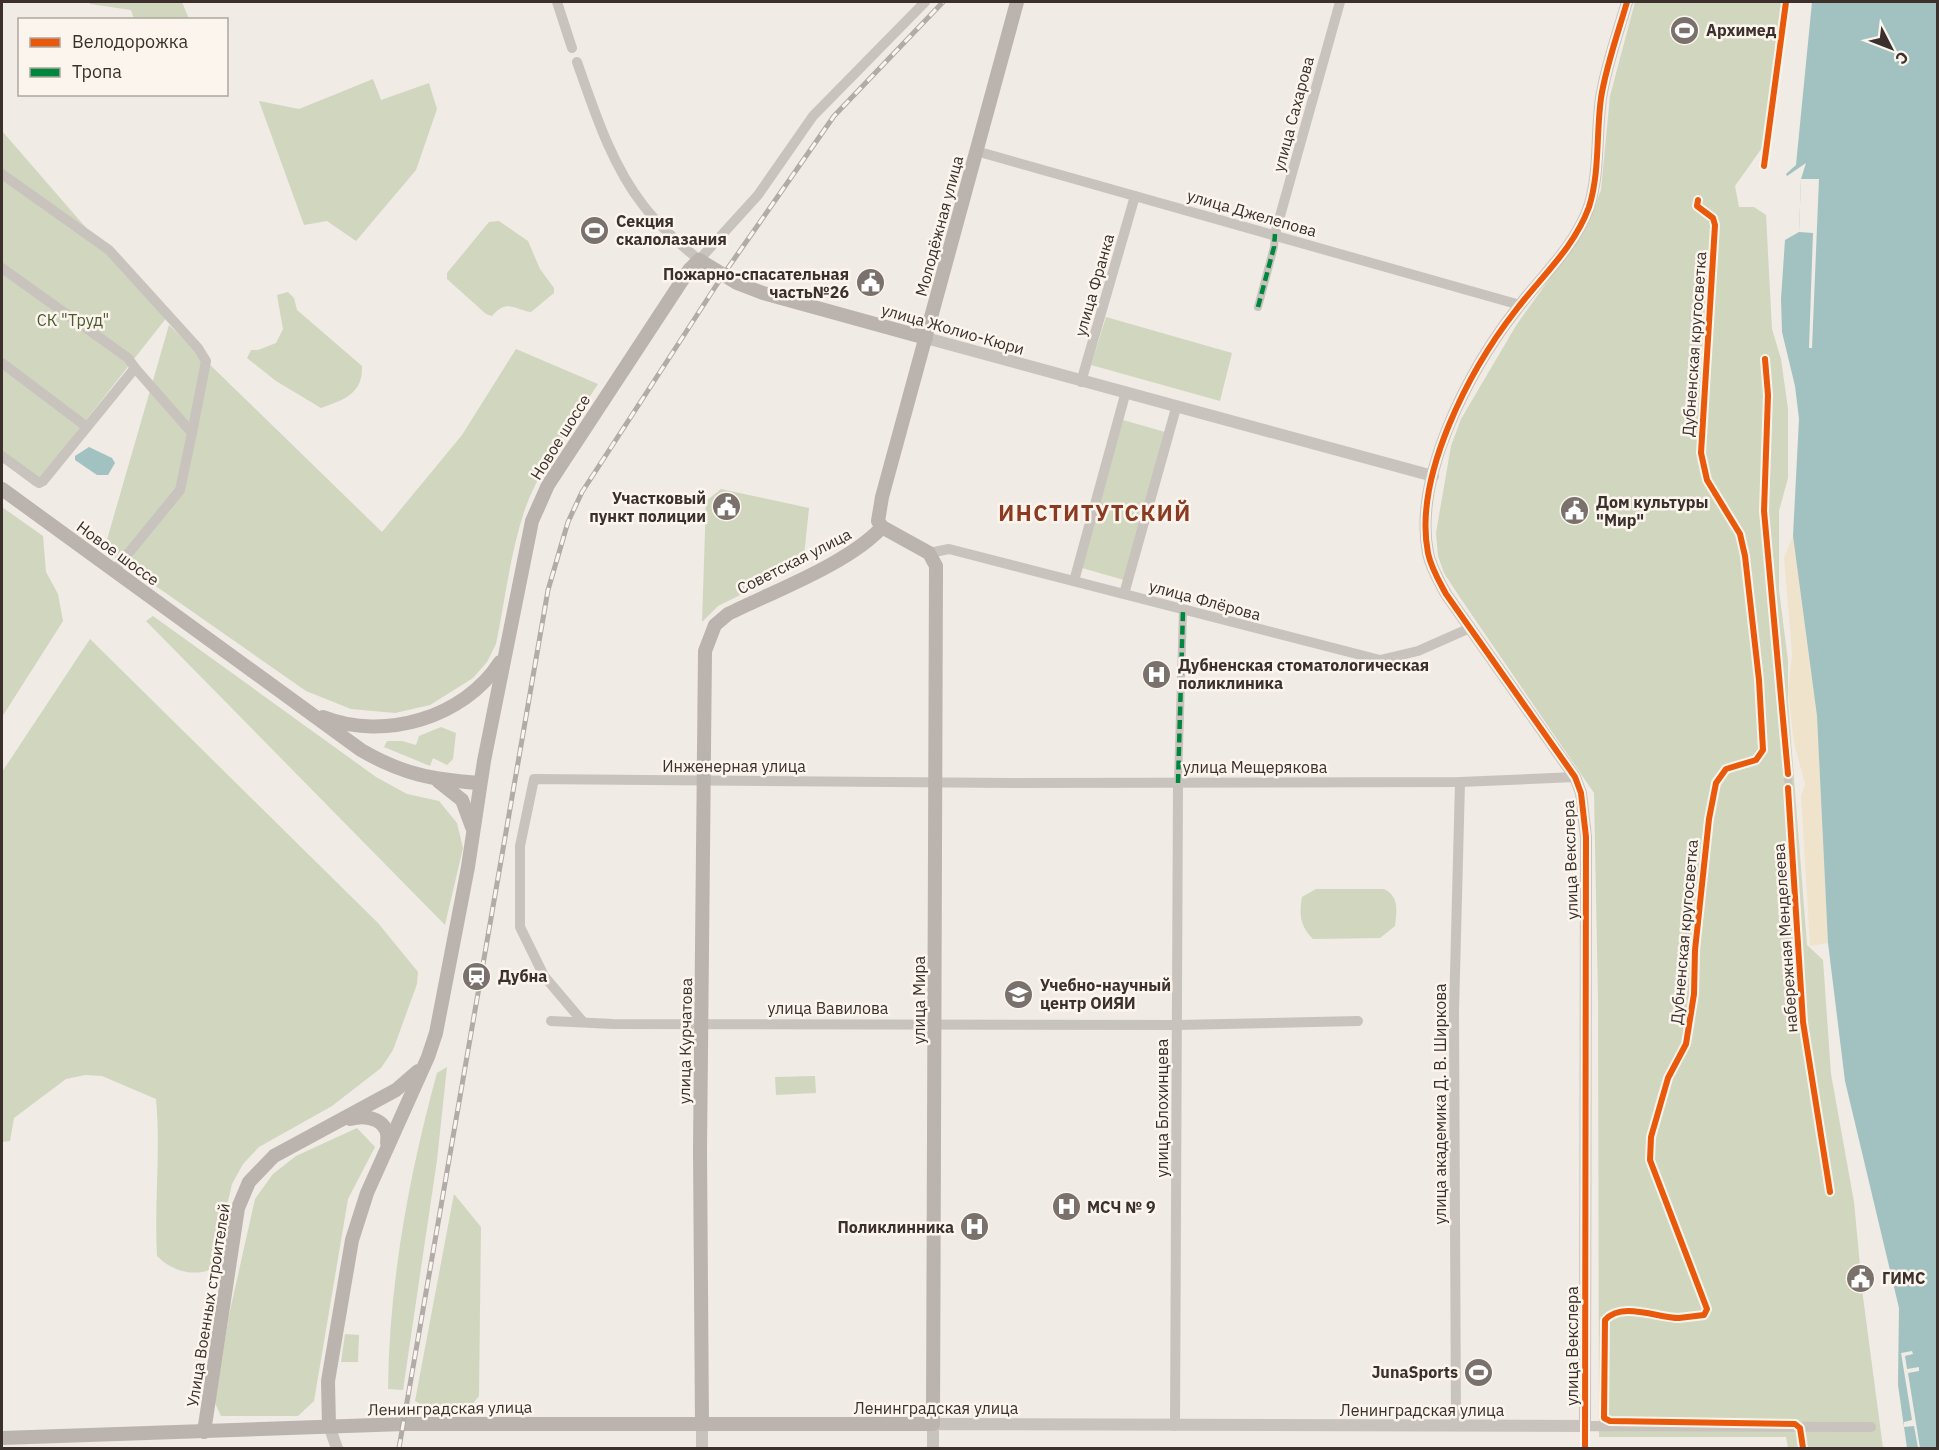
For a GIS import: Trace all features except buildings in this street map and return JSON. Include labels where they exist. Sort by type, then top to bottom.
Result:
[{"type":"main road","name":"Молодёжная улица","points":[[882,527],[878,521],[882,497],[1017,2]]},
{"type":"main road","name":"улица Жолио-Кюри","points":[[699,260],[737,283],[764,293],[926,338]]},
{"type":"main road","name":"Новое шоссе","points":[[2,489],[361,750],[397,769],[436,780],[480,783],[528,538],[539,504],[601,401],[689,270],[699,260]]},
{"type":"main road","points":[[882,527],[929,553]]},
{"type":"main road","name":"Советская улица","points":[[709,635],[728,614],[871,540],[882,527]]},
{"type":"main road","name":"улица Мира","points":[[929,553],[934,558],[937,580],[934,781],[933,1424]]},
{"type":"main road","name":"улица Курчатова","points":[[702,1423],[702,691],[705,651],[709,635]]},
{"type":"main road","name":"Новое шоссе","points":[[303,708],[329,720],[370,727],[417,720],[447,708],[468,695],[490,676],[504,655]]},
{"type":"main road","points":[[468,695],[481,692],[496,700]]},
{"type":"main road","points":[[361,750],[358,740],[360,733],[370,727]]},
{"type":"main road","name":"Новое шоссе","points":[[436,780],[462,800],[473,832]]},
{"type":"main road","points":[[329,1426],[328,1381],[352,1240],[367,1193],[436,1033],[480,783]]},
{"type":"main road","name":"Улица Военных строителей","points":[[204,1432],[238,1208],[243,1193],[256,1172],[274,1156],[396,1090],[424,1065]]},
{"type":"main road","points":[[333,1124],[353,1118],[372,1117],[385,1128],[388,1137],[387,1146]]},
{"type":"main road","name":"Ленинградская улица","points":[[2,1438],[482,1423],[933,1424]]},
{"type":"street","points":[[557,2],[572,48]]},
{"type":"street","points":[[699,260],[758,195],[813,116],[925,2]]},
{"type":"street","name":"улица Сахарова","points":[[1275,234],[1340,2]]},
{"type":"street","name":"улица Векслера","points":[[1585,1449],[1586,837],[1581,793],[1575,777],[1446,594],[1428,552],[1426,531],[1433,476],[1456,409],[1472,376],[1520,304],[1559,259],[1588,207],[1595,177],[1601,97],[1627,2]]},
{"type":"street","points":[[1764,166],[1786,2]]},
{"type":"street","name":"улица Жолио-Кюри","points":[[577,62],[603,130],[632,189],[655,220],[699,260]]},
{"type":"street","name":"улица Джелепова","points":[[976,151],[1520,304]]},
{"type":"street","points":[[2,174],[109,250],[198,348],[206,361],[180,490],[114,571]]},
{"type":"street","name":"улица Франка","points":[[1081,382],[1135,196]]},
{"type":"street","points":[[1258,307],[1274,247],[1275,234]]},
{"type":"street","points":[[2,268],[128,358],[192,433]]},
{"type":"street","name":"улица Жолио-Кюри","points":[[926,338],[1125,395],[1433,476]]},
{"type":"street","name":"набережная Менделеева","points":[[1765,359],[1768,395],[1764,511],[1788,774],[1803,1022],[1830,1192]]},
{"type":"street","points":[[2,363],[87,427]]},
{"type":"street","points":[[2,456],[39,483],[135,368]]},
{"type":"street","points":[[1074,581],[1125,395]]},
{"type":"street","points":[[1124,594],[1176,408]]},
{"type":"street","name":"улица Флёрова","points":[[929,553],[949,549],[1380,660],[1418,651],[1470,628]]},
{"type":"street","name":"улица Блохинцева","points":[[1175,1426],[1178,1315],[1176,1025],[1178,783],[1183,610]]},
{"type":"street","name":"улица Мещерякова","points":[[934,781],[1460,782],[1575,777]]},
{"type":"street","name":"Инженерная улица","points":[[583,1022],[544,976],[519,927],[520,846],[534,779],[934,781]]},
{"type":"street","name":"улица академика Д. В. Ширкова","points":[[1456,1426],[1454,1010],[1460,782]]},
{"type":"street","name":"улица Вавилова","points":[[551,1021],[702,1024],[1176,1025],[1358,1021]]},
{"type":"street","name":"улица Курчатова","points":[[702,1423],[702,1449]]},
{"type":"street","name":"Ленинградская улица","points":[[933,1424],[1871,1427]]},
{"type":"street","name":"улица Мира","points":[[933,1424],[933,1449]]},
{"type":"street","points":[[329,1426],[337,1449]]},
{"type":"green space","points":[[89,2],[182,2],[189,18],[134,18],[131,10]]},
{"type":"green space","points":[[1635,2],[1783,2],[1764,145],[1735,186],[1739,207],[1754,207],[1766,215],[1772,329],[1781,359],[1788,409],[1788,478],[1779,511],[1779,590],[1788,661],[1788,701],[1807,945],[1823,960],[1831,1074],[1854,1202],[1863,1297],[1883,1448],[1788,1448],[1786,1437],[1599,1437],[1598,999],[1594,793],[1461,599],[1444,573],[1438,556],[1436,533],[1451,446],[1461,419],[1517,324],[1586,228],[1601,190],[1610,96]]},
{"type":"green space","points":[[373,79],[381,100],[429,83],[437,109],[416,170],[356,241],[327,221],[304,225],[259,101],[299,109]]},
{"type":"green space","name":"СК \"Труд\"","points":[[2,131],[167,317],[34,486],[2,462]]},
{"type":"green space","points":[[499,221],[528,241],[540,269],[554,288],[554,293],[531,312],[507,306],[492,316],[486,314],[447,279],[447,273],[489,222]]},
{"type":"green space","points":[[288,292],[294,298],[297,310],[362,366],[356,389],[344,399],[321,408],[276,381],[247,358],[251,350],[258,350],[276,343],[283,329],[277,295]]},
{"type":"green space","points":[[1106,317],[1232,353],[1220,401],[1091,365]]},
{"type":"green space","points":[[169,325],[382,532],[462,435],[516,349],[598,384],[557,446],[531,495],[515,544],[496,644],[487,662],[473,678],[430,705],[395,713],[351,709],[306,691],[104,550]]},
{"type":"green space","points":[[1123,420],[1165,432],[1124,580],[1082,568]]},
{"type":"green space","points":[[721,489],[809,508],[804,556],[797,567],[718,606],[702,622],[706,501]]},
{"type":"green space","points":[[2,507],[43,536],[46,572],[58,594],[63,621],[2,717]]},
{"type":"green space","points":[[153,616],[376,777],[407,794],[439,801],[457,823],[463,848],[445,925],[146,621]]},
{"type":"green space","points":[[90,639],[378,923],[418,972],[417,984],[393,1050],[381,1068],[332,1106],[259,1147],[243,1164],[232,1184],[212,1269],[205,1271],[190,1272],[176,1269],[157,1256],[156,1099],[102,1076],[85,1075],[66,1079],[14,1118],[10,1141],[2,1142],[2,772]]},
{"type":"green space","points":[[441,727],[456,733],[453,759],[447,765],[433,758],[430,766],[384,747],[387,741],[402,741],[416,745],[419,736]]},
{"type":"green space","points":[[1316,889],[1384,889],[1395,900],[1395,926],[1380,938],[1313,939],[1303,925],[1301,909],[1302,897]]},
{"type":"green space","points":[[447,1067],[437,1160],[403,1390],[388,1389],[392,1309],[409,1190],[437,1073]]},
{"type":"green space","points":[[815,1076],[816,1093],[776,1095],[775,1077]]},
{"type":"green space","points":[[357,1128],[375,1147],[348,1199],[314,1401],[298,1416],[221,1416],[215,1403],[229,1315],[255,1199],[273,1174],[296,1156]]},
{"type":"green space","points":[[454,1194],[481,1227],[479,1396],[465,1413],[439,1414],[415,1401]]},
{"type":"green space","points":[[345,1334],[359,1335],[358,1362],[341,1362]]},
{"type":"sand","points":[[1793,536],[1817,716],[1828,943],[1810,946],[1801,796],[1805,784],[1794,743],[1788,691],[1792,654],[1784,558]]},
{"type":"water","points":[[1812,2],[1937,2],[1937,1448],[1907,1448],[1898,1385],[1899,1308],[1845,1081],[1828,943],[1817,716],[1793,536],[1799,419],[1795,386],[1782,332],[1781,299],[1785,240],[1799,232],[1801,179],[1806,163],[1787,176],[1786,174],[1796,165]]},
{"type":"water","points":[[89,447],[112,458],[115,463],[108,475],[97,475],[75,460],[75,456]]},
{"type":"pier","points":[[1801,179],[1819,179],[1812,348],[1809,348],[1813,233],[1799,232]]},
{"type":"pier","points":[[1912,1351],[1913,1354],[1905,1356],[1907,1369],[1919,1367],[1919,1371],[1908,1373],[1920,1448],[1918,1448],[1914,1426],[1904,1427],[1904,1422],[1912,1420],[1901,1353]]},
{"type":"railway","points":[[399,1448],[548,590],[568,522],[582,492],[723,275],[834,116],[943,2]]},
{"type":"marked path","points":[[1258,307],[1274,247],[1275,234]]},
{"type":"marked path","points":[[1178,783],[1183,610]]},
{"type":"cycle path","points":[[1585,1448],[1586,837],[1581,793],[1575,777],[1446,594],[1429,559],[1426,523],[1429,491],[1437,458],[1464,393],[1498,334],[1566,249],[1583,222],[1589,207],[1595,180],[1603,86],[1627,2]]},
{"type":"cycle path","points":[[1764,166],[1786,2]]},
{"type":"cycle path","name":"Дубненская кругосветка","points":[[1698,200],[1697,206],[1713,218],[1715,225],[1701,453],[1707,480],[1740,534],[1745,556],[1759,680],[1763,750],[1756,760],[1726,769],[1716,783],[1709,819],[1695,950],[1694,994],[1686,1044],[1668,1078],[1651,1137],[1650,1160],[1707,1309],[1704,1315],[1679,1318],[1630,1311],[1612,1314],[1605,1320],[1604,1418],[1610,1421],[1795,1424],[1800,1428],[1803,1448]]},
{"type":"cycle path","points":[[1765,359],[1768,395],[1764,511],[1788,774]]},
{"type":"cycle path","points":[[1788,788],[1803,1022],[1830,1192]]},
{"type":"place","name":"Архимед","points":[[1685,30]]},
{"type":"place","name":"Секция скалолазания","points":[[595,230]]},
{"type":"place","name":"Пожарно-спасательная часть№26","points":[[870,283]]},
{"type":"place","name":"Участковый пункт полиции","points":[[727,507]]},
{"type":"place","name":"Дом культуры \"Мир\"","points":[[1575,511]]},
{"type":"place","name":"Дубненская стоматологическая поликлиника","points":[[1157,674]]},
{"type":"place","name":"Дубна","points":[[477,976]]},
{"type":"place","name":"Учебно-научный центр ОИЯИ","points":[[1019,994]]},
{"type":"place","name":"МСЧ № 9","points":[[1066,1207]]},
{"type":"place","name":"Поликлинника","points":[[975,1227]]},
{"type":"place","name":"ГИМС","points":[[1861,1278]]},
{"type":"place","name":"JunaSports","points":[[1479,1372]]},
{"type":"district","name":"ИНСТИТУТСКИЙ","points":[[1095,513]]}]
